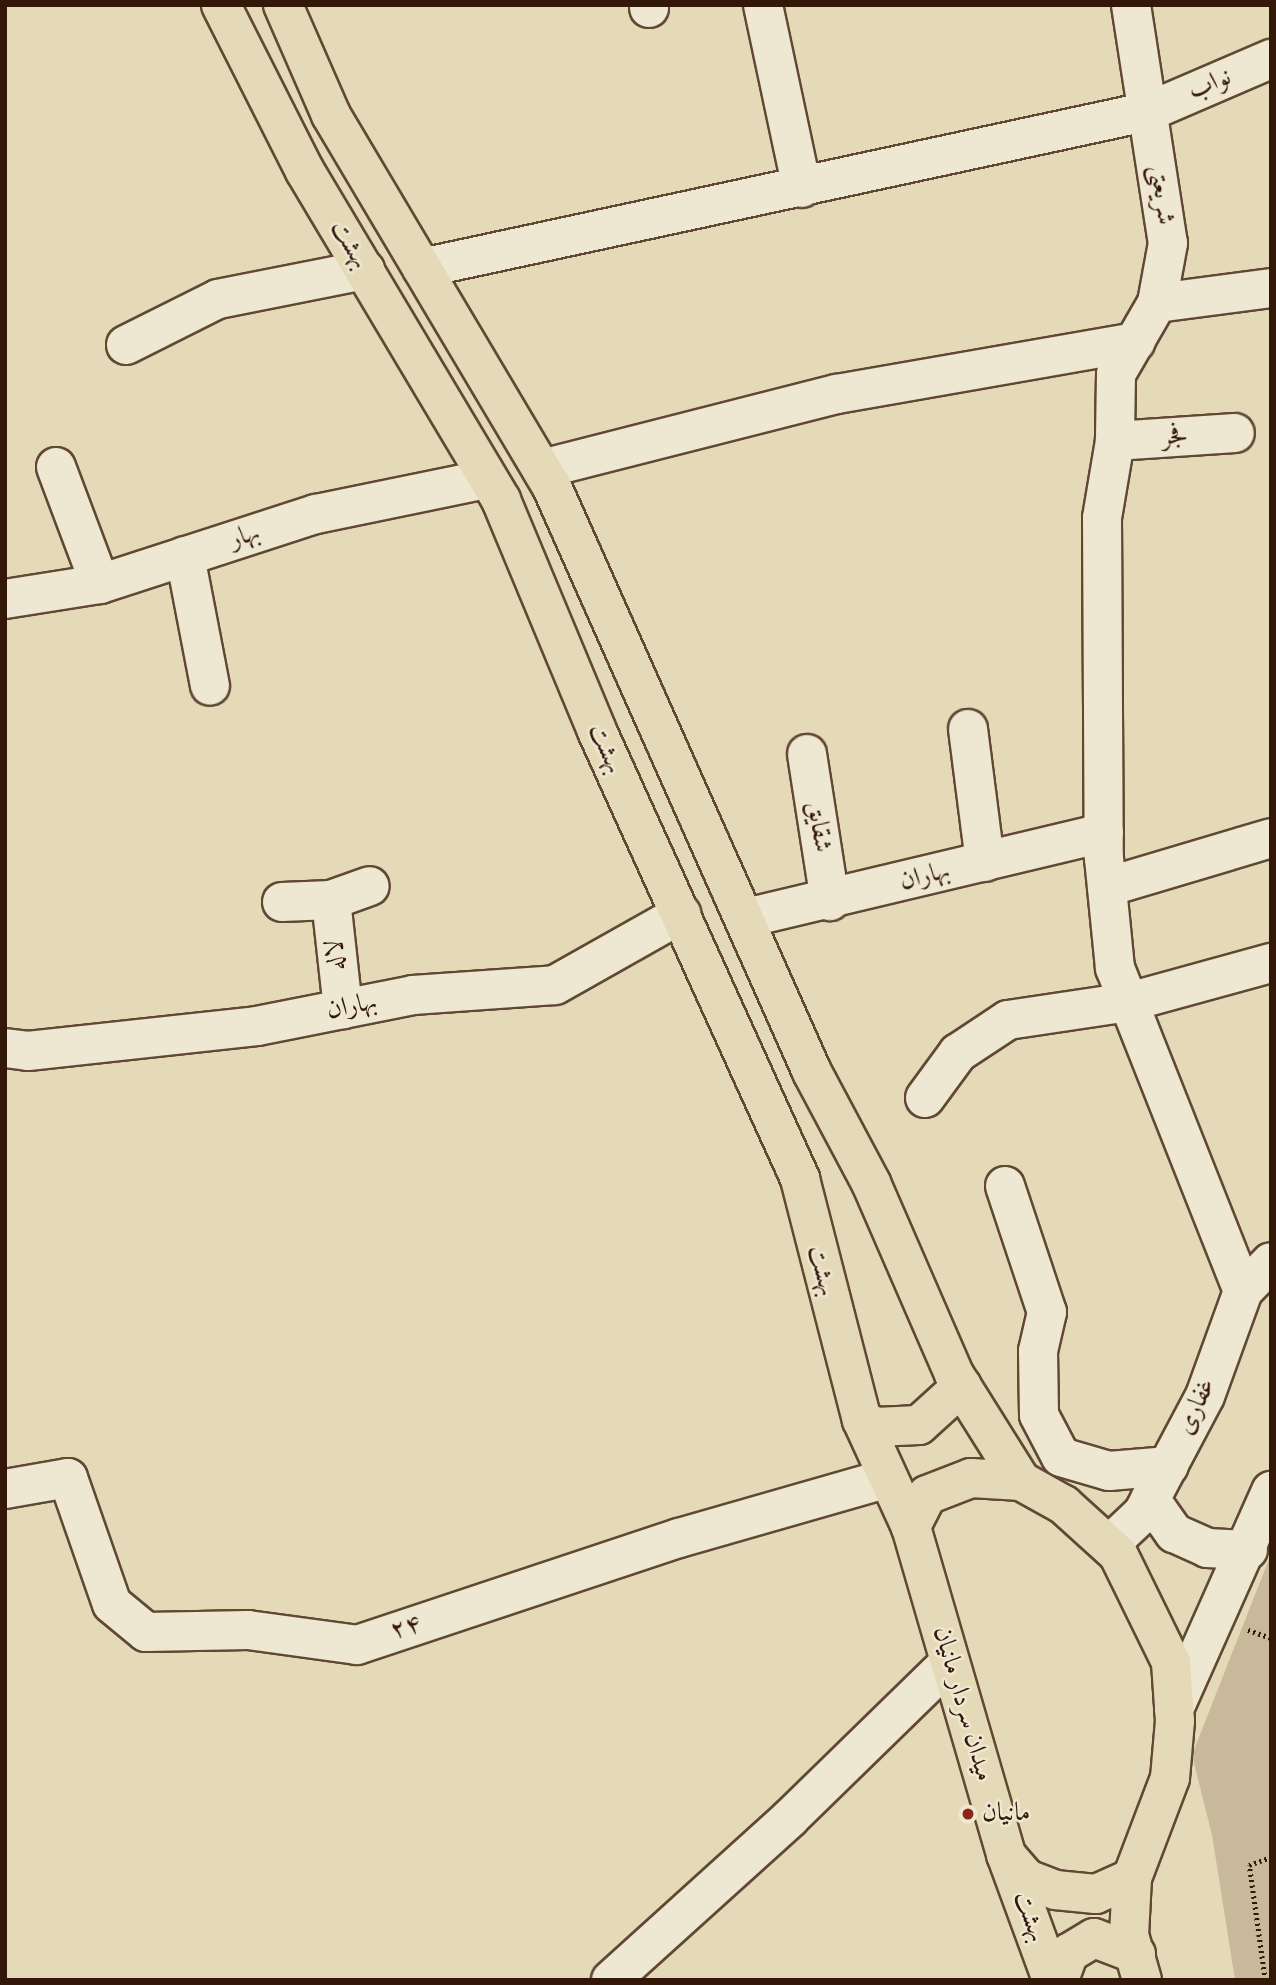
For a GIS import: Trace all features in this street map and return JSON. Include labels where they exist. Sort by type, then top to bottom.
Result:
[{"type":"main road","name":"بهشت","points":[[221,5],[252,75],[487,479],[800,1179],[862,1420],[911,1527]]},
{"type":"main road","name":"بهشت","points":[[283,5],[331,115],[542,469],[962,1386],[1021,1481]]},
{"type":"main road","points":[[862,1420],[876,1427],[919,1425],[962,1386]]},
{"type":"main road","points":[[911,1527],[927,1495],[971,1478],[1021,1481],[1064,1505],[1109,1545],[1152,1612],[1171,1662],[1174,1709],[1170,1778],[1132,1878],[1128,1921],[1139,1967]]},
{"type":"main road","name":"میدان سردار مانیان","points":[[911,1527],[1006,1855],[1027,1879],[1055,1890],[1096,1894],[1132,1878]]},
{"type":"main road","name":"بهشت","points":[[1006,1855],[1052,1980]]},
{"type":"main road","points":[[1059,1980],[1081,1942],[1108,1940],[1139,1967]]},
{"type":"street","points":[[763,5],[802,188]]},
{"type":"street","name":"شریعتی","points":[[1115,441],[1116,374],[1157,303],[1168,243],[1132,5]]},
{"type":"street","name":"نواب","points":[[422,268],[1150,111],[1271,59]]},
{"type":"street","points":[[126,345],[218,299],[365,270]]},
{"type":"street","points":[[1157,303],[1271,288]]},
{"type":"street","points":[[542,469],[837,394],[1136,342]]},
{"type":"street","name":"فجر","points":[[1115,441],[1235,433]]},
{"type":"street","points":[[1115,441],[1102,518],[1104,833],[1115,968],[1243,1291]]},
{"type":"street","points":[[56,467],[100,584]]},
{"type":"street","name":"بهار","points":[[5,599],[100,584],[316,514],[487,479]]},
{"type":"street","points":[[185,556],[211,685]]},
{"type":"street","points":[[968,729],[985,862]]},
{"type":"street","name":"شقایق","points":[[807,754],[830,901]]},
{"type":"street","name":"بهاران","points":[[746,918],[830,901],[1104,833]]},
{"type":"street","points":[[1107,887],[1271,838]]},
{"type":"street","points":[[282,902],[331,900],[370,886]]},
{"type":"street","name":"لاله","points":[[331,900],[343,1009]]},
{"type":"street","name":"بهاران","points":[[5,1048],[230,1029],[413,995],[555,985],[681,914]]},
{"type":"street","points":[[925,1098],[958,1053],[1008,1020],[1129,1002],[1271,963]]},
{"type":"street","points":[[1004,1186],[1047,1312],[1038,1351],[1039,1415],[1061,1457],[1109,1471],[1169,1466]]},
{"type":"street","name":"غفاری","points":[[1109,1545],[1150,1499],[1169,1466],[1205,1396],[1243,1291],[1271,1262]]},
{"type":"street","name":"۲۴","points":[[5,1489],[68,1478],[112,1604],[146,1632],[247,1630],[357,1645],[679,1538],[888,1478]]},
{"type":"street","points":[[1174,1709],[1248,1550],[1271,1491]]},
{"type":"street","points":[[1150,1499],[1174,1533],[1207,1548],[1248,1550]]},
{"type":"street","points":[[611,1980],[790,1818],[950,1662]]},
{"type":"path","points":[[1265,1980],[1248,1865],[1271,1857]]},
{"type":"shaded area","points":[[1271,1554],[1271,1980],[1235,1980],[1212,1835],[1192,1755]]},
{"type":"place","name":"مانیان","points":[[968,1814]]}]
